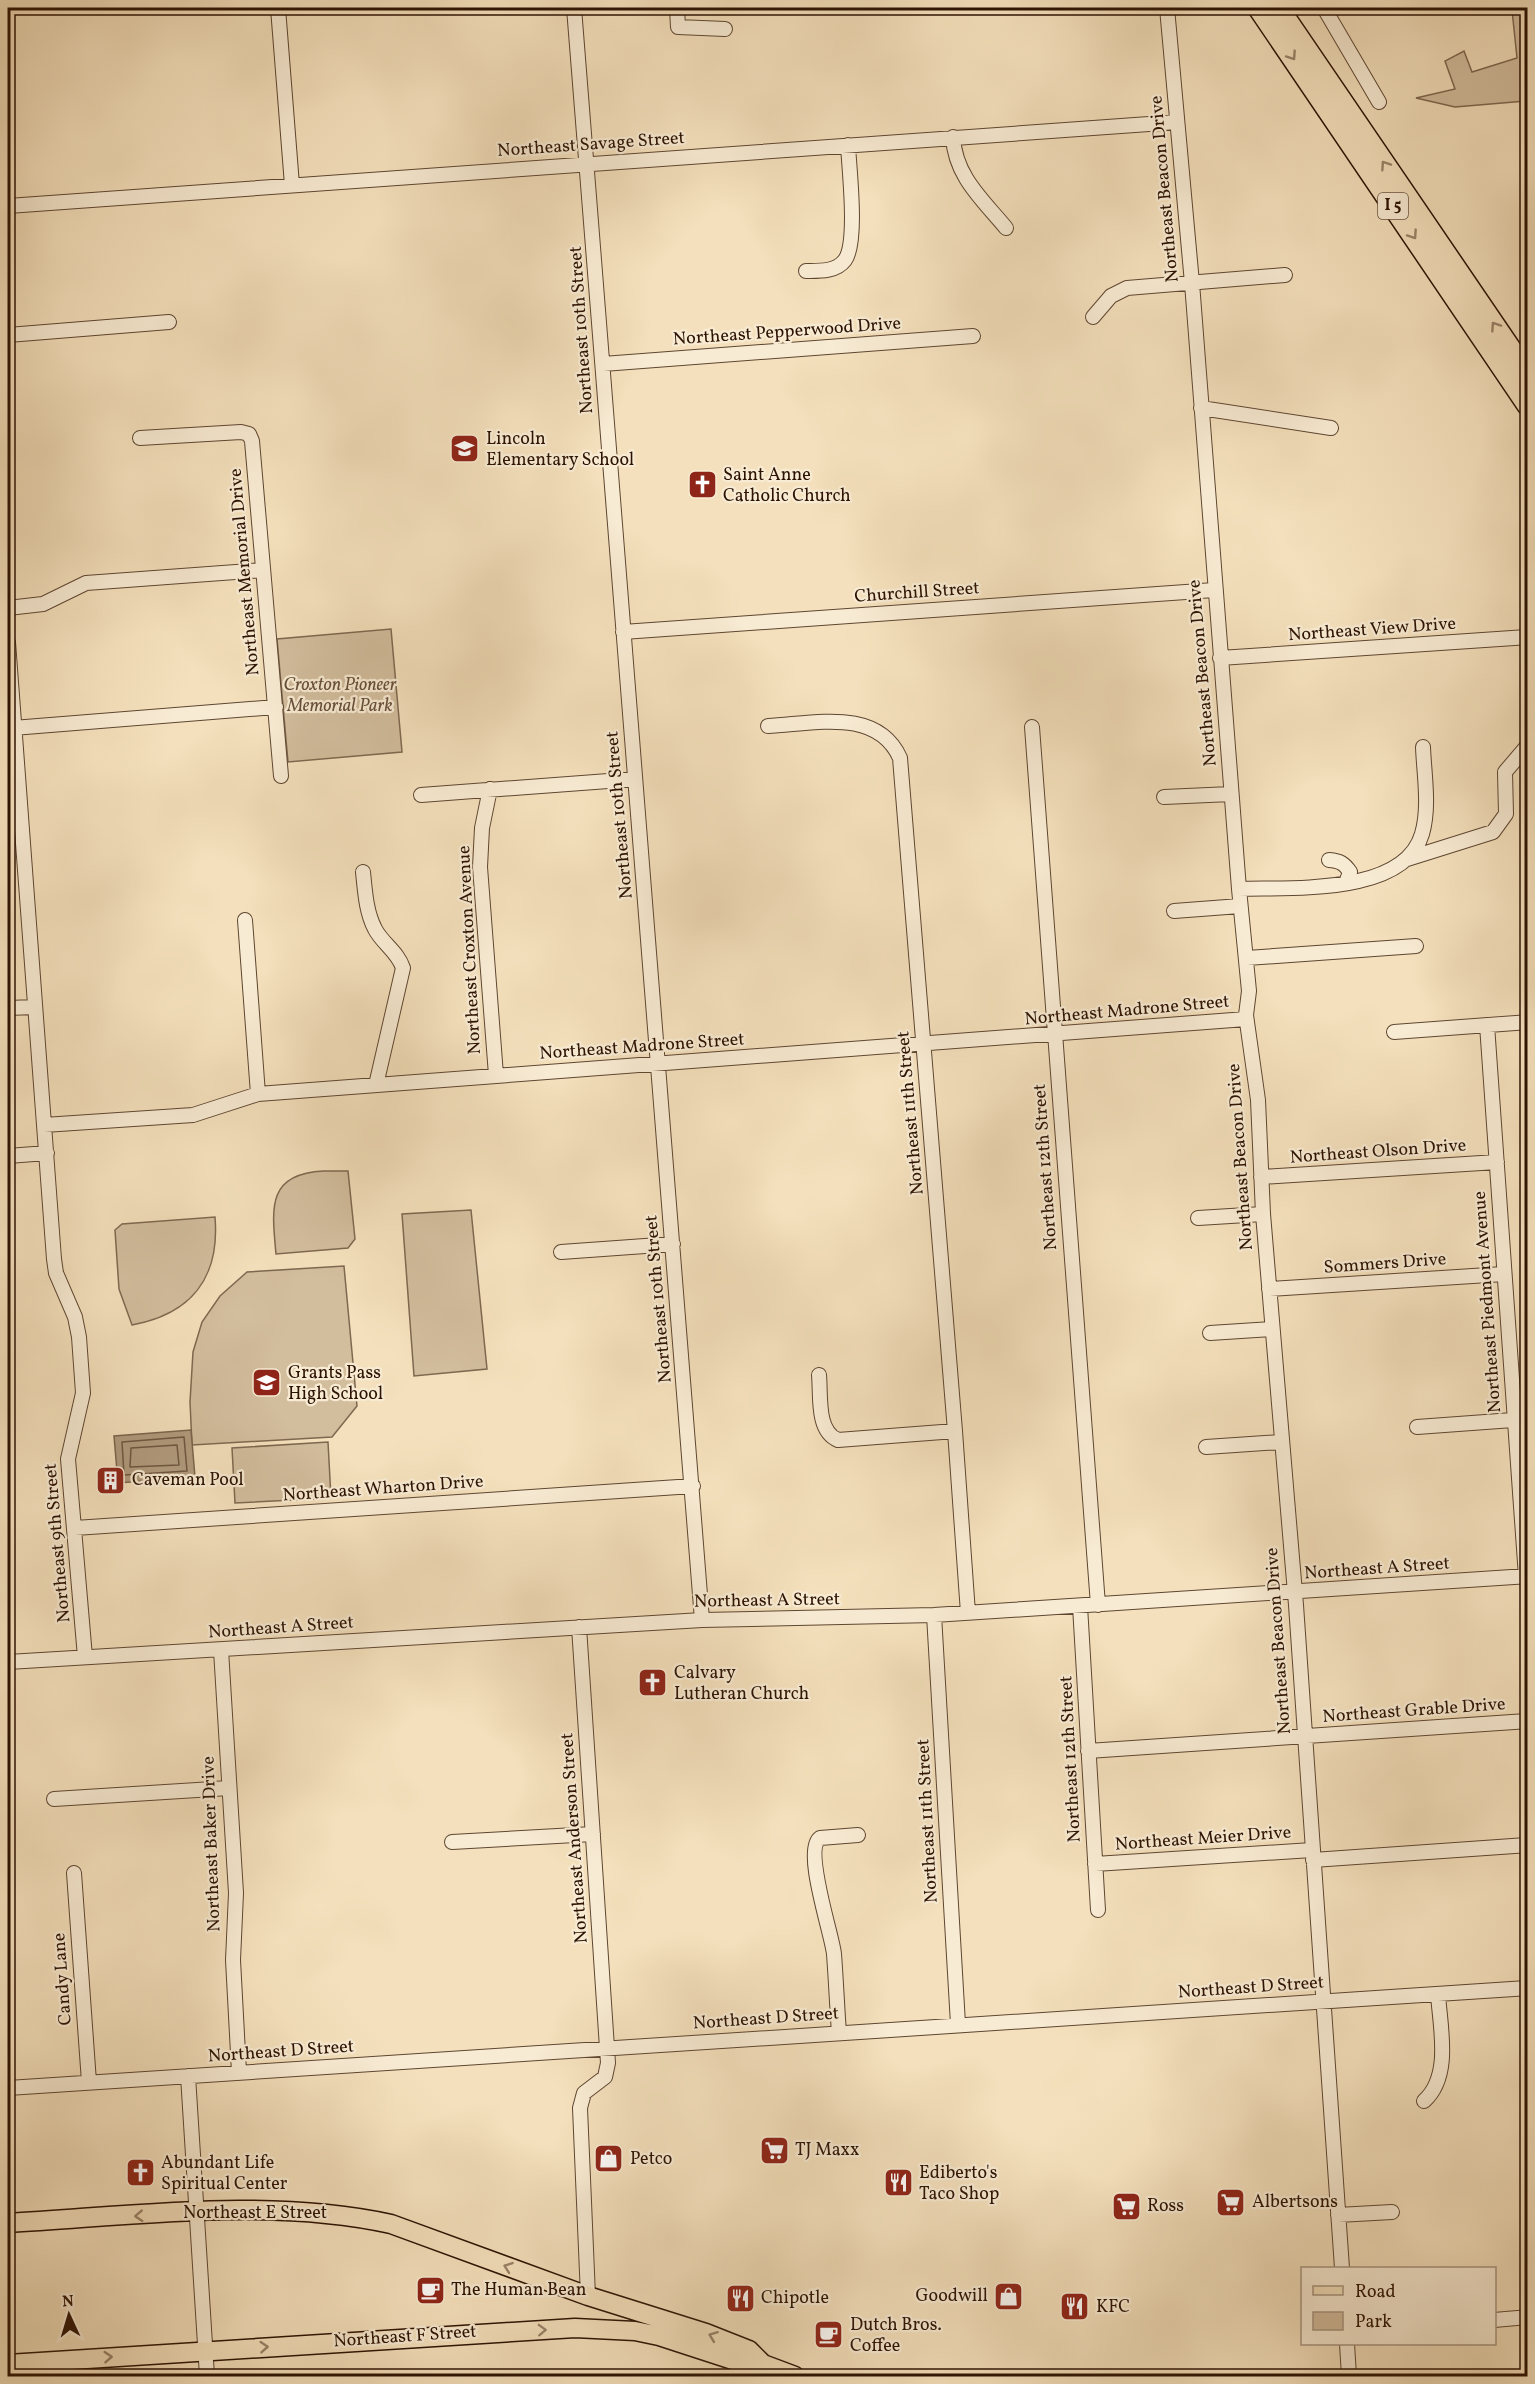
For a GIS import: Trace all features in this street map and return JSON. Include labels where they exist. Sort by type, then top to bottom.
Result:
[{"type":"highway","name":"I 5","points":[[1259,8],[1527,405]]},
{"type":"highway","name":"I 5","points":[[1278,8],[1527,375]]},
{"type":"main road","name":"Northeast E Street","points":[[8,2223],[281,2209],[360,2217],[391,2224],[588,2296],[665,2319],[749,2350],[760,2370]]},
{"type":"main road","name":"Northeast F Street","points":[[8,2364],[480,2332],[598,2328],[635,2331],[659,2336],[760,2370],[795,2376]]},
{"type":"street","points":[[278,8],[292,185]]},
{"type":"street","name":"Northeast 10th Street","points":[[574,8],[702,1620]]},
{"type":"street","points":[[677,8],[678,27],[725,29]]},
{"type":"street","name":"Northeast Beacon Drive","points":[[1167,8],[1192,283],[1240,906],[1250,991],[1246,1019],[1258,1100],[1263,1214],[1305,1737],[1342,2267]]},
{"type":"street","points":[[1324,8],[1379,102]]},
{"type":"street","name":"Northeast Savage Street","points":[[8,206],[1177,122]]},
{"type":"street","points":[[952,137],[954,155],[963,178],[1006,228]]},
{"type":"street","points":[[806,271],[835,267],[846,259],[851,237],[852,205],[848,145]]},
{"type":"street","points":[[1093,317],[1111,296],[1127,288],[1285,275]]},
{"type":"street","points":[[8,335],[169,322]]},
{"type":"street","name":"Northeast Pepperwood Drive","points":[[603,364],[973,336]]},
{"type":"street","points":[[1201,408],[1331,428]]},
{"type":"street","name":"Northeast Memorial Drive","points":[[140,438],[242,432],[249,435],[252,441],[281,776]]},
{"type":"street","points":[[8,609],[43,604],[86,583],[263,570]]},
{"type":"street","name":"Churchill Street","points":[[623,632],[1215,590]]},
{"type":"street","name":"Northeast View Drive","points":[[1220,658],[1527,637]]},
{"type":"street","name":"Northeast 9th Street","points":[[8,642],[8,668],[56,1273],[75,1317],[80,1338],[82,1397],[68,1459],[85,1657]]},
{"type":"street","points":[[13,728],[276,707]]},
{"type":"street","name":"Northeast 11th Street","points":[[768,726],[853,723],[880,733],[896,749],[902,772],[968,1613]]},
{"type":"street","name":"Northeast 12th Street","points":[[1032,727],[1098,1605]]},
{"type":"street","points":[[1407,859],[1493,832],[1506,814],[1505,772],[1527,745]]},
{"type":"street","points":[[1239,889],[1346,883],[1382,874],[1404,864],[1422,837],[1425,819],[1423,747]]},
{"type":"street","points":[[421,795],[634,779]]},
{"type":"street","name":"Northeast Croxton Avenue","points":[[490,789],[482,828],[480,867],[496,1075]]},
{"type":"street","points":[[1164,797],[1231,794]]},
{"type":"street","points":[[1329,860],[1340,861],[1345,865],[1350,872],[1346,883]]},
{"type":"street","points":[[363,872],[369,913],[376,931],[398,956],[403,968],[376,1084]]},
{"type":"street","points":[[1174,911],[1240,906]]},
{"type":"street","points":[[245,920],[258,1094]]},
{"type":"street","points":[[1247,958],[1416,946]]},
{"type":"street","points":[[8,1008],[35,1007]]},
{"type":"street","name":"Northeast Madrone Street","points":[[44,1125],[194,1115],[258,1094],[659,1063],[923,1046],[1246,1019]]},
{"type":"street","points":[[1394,1032],[1527,1022]]},
{"type":"street","name":"Northeast Piedmont Avenue","points":[[1487,1025],[1527,1576]]},
{"type":"street","points":[[8,1156],[47,1153]]},
{"type":"street","name":"Northeast Olson Drive","points":[[1261,1177],[1497,1162]]},
{"type":"street","points":[[1198,1218],[1263,1214]]},
{"type":"street","points":[[561,1252],[673,1244]]},
{"type":"street","name":"Sommers Drive","points":[[1269,1289],[1504,1274]]},
{"type":"street","points":[[1210,1333],[1272,1329]]},
{"type":"street","points":[[819,1375],[824,1428],[829,1436],[838,1440],[955,1431]]},
{"type":"street","points":[[1417,1427],[1514,1420]]},
{"type":"street","points":[[1206,1447],[1281,1442]]},
{"type":"street","name":"Northeast Wharton Drive","points":[[75,1528],[693,1486]]},
{"type":"street","name":"Northeast A Street","points":[[8,1662],[702,1620],[934,1615],[1527,1576]]},
{"type":"street","name":"Northeast 12th Street","points":[[1080,1606],[1098,1910]]},
{"type":"street","name":"Northeast 11th Street","points":[[934,1615],[958,2024]]},
{"type":"street","name":"Northeast Anderson Street","points":[[579,1627],[608,2063],[605,2077],[584,2093],[580,2108],[588,2296]]},
{"type":"street","name":"Northeast Baker Drive","points":[[220,1650],[236,1893],[233,1969],[239,2072]]},
{"type":"street","name":"Northeast Grable Drive","points":[[1088,1751],[1527,1721]]},
{"type":"street","points":[[54,1799],[229,1788]]},
{"type":"street","points":[[452,1842],[593,1834]]},
{"type":"street","points":[[839,2033],[834,1953],[819,1898],[815,1845],[820,1838],[858,1835]]},
{"type":"street","name":"Northeast Meier Drive","points":[[1095,1864],[1527,1845]]},
{"type":"street","name":"Candy Lane","points":[[74,1873],[89,2082]]},
{"type":"street","name":"Northeast D Street","points":[[8,2088],[1527,1988]]},
{"type":"street","points":[[1424,2101],[1432,2093],[1440,2072],[1438,1994]]},
{"type":"street","points":[[188,2076],[207,2376]]},
{"type":"street","points":[[1338,2215],[1392,2212]]},
{"type":"street","points":[[1496,2319],[1527,2317]]},
{"type":"street","points":[[1347,2345],[1349,2376]]},
{"type":"green space","points":[[1507,8],[1527,8],[1527,101],[1455,107],[1416,98],[1455,89],[1445,61],[1464,51],[1472,72],[1517,58],[1512,10]]},
{"type":"green space","name":"Croxton Pioneer Memorial Park","points":[[391,629],[402,752],[288,762],[277,639]]},
{"type":"green space","points":[[323,1171],[348,1171],[355,1239],[348,1248],[276,1254],[274,1209],[282,1187],[291,1179]]},
{"type":"green space","points":[[471,1210],[487,1369],[414,1376],[402,1214]]},
{"type":"green space","points":[[215,1217],[212,1258],[198,1290],[171,1312],[153,1320],[132,1325],[119,1289],[115,1230],[122,1224]]},
{"type":"green space","points":[[344,1266],[357,1406],[332,1437],[192,1445],[190,1402],[193,1352],[202,1322],[220,1296],[247,1272]]},
{"type":"green space","points":[[328,1442],[331,1498],[235,1503],[232,1448]]},
{"type":"water","points":[[191,1430],[195,1477],[118,1483],[114,1436]]},
{"type":"place","name":"Lincoln Elementary School","points":[[465,449]]},
{"type":"place","name":"Saint Anne Catholic Church","points":[[702,485]]},
{"type":"place","name":"Grants Pass High School","points":[[267,1383]]},
{"type":"place","name":"Caveman Pool","points":[[111,1480]]},
{"type":"place","name":"Calvary Lutheran Church","points":[[653,1683]]},
{"type":"place","name":"TJ Maxx","points":[[774,2150]]},
{"type":"place","name":"Petco","points":[[609,2159]]},
{"type":"place","name":"Abundant Life Spiritual Center","points":[[140,2173]]},
{"type":"place","name":"Ediberto's Taco Shop","points":[[898,2183]]},
{"type":"place","name":"Albertsons","points":[[1231,2202]]},
{"type":"place","name":"Ross","points":[[1126,2206]]},
{"type":"place","name":"The Human Bean","points":[[430,2290]]},
{"type":"place","name":"Goodwill","points":[[1009,2296]]},
{"type":"place","name":"Chipotle","points":[[740,2298]]},
{"type":"place","name":"KFC","points":[[1075,2307]]},
{"type":"place","name":"Dutch Bros. Coffee","points":[[829,2335]]}]
